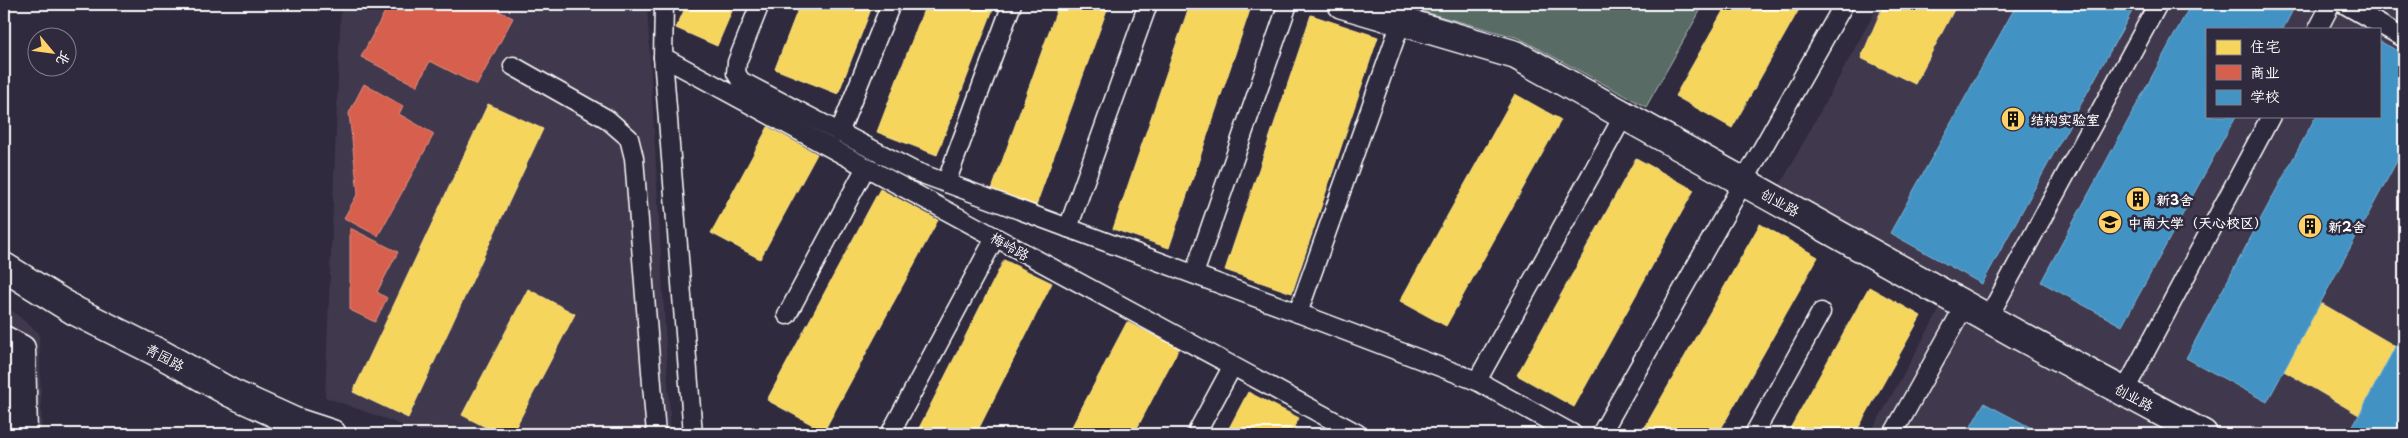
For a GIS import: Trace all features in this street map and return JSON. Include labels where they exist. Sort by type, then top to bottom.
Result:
[{"type":"street","name":"创业路","points":[[1354,5],[1401,22],[1516,55],[1988,318],[2203,434]]},
{"type":"street","name":"青园路","points":[[4,267],[75,311],[161,354],[231,393],[295,422],[332,434]]},
{"type":"street","points":[[4,340],[21,349],[23,434]]},
{"type":"lane","points":[[664,4],[663,57],[693,434]]},
{"type":"lane","points":[[760,4],[737,62],[736,73],[741,82],[914,172],[1194,274],[1477,381],[1573,434]]},
{"type":"lane","points":[[839,133],[891,4]]},
{"type":"lane","points":[[946,183],[1012,4]]},
{"type":"lane","points":[[1068,228],[1148,4]]},
{"type":"lane","points":[[1194,274],[1288,4]]},
{"type":"lane","points":[[1602,434],[1742,181],[1844,4]]},
{"type":"lane","points":[[1988,318],[2158,4]]},
{"type":"lane","points":[[2319,28],[2331,4]]},
{"type":"lane","points":[[2344,4],[2404,38]]},
{"type":"lane","points":[[1298,313],[1401,22]]},
{"type":"lane","name":"梅岭路","points":[[663,57],[1232,366],[1331,428],[1358,434]]},
{"type":"lane","points":[[513,66],[607,119],[629,138],[634,158],[656,434]]},
{"type":"lane","points":[[1477,381],[1624,115]]},
{"type":"lane","points":[[2124,392],[2270,118]]},
{"type":"lane","points":[[787,316],[866,167]]},
{"type":"lane","points":[[890,434],[995,238]]},
{"type":"lane","points":[[1893,434],[1965,305]]},
{"type":"lane","points":[[1754,434],[1821,312]]},
{"type":"lane","points":[[1196,434],[1232,366]]},
{"type":"shaded area","points":[[341,4],[647,4],[671,434],[426,434],[325,397]]},
{"type":"shaded area","name":"中南大学（天心校区）","points":[[1879,4],[2404,4],[2404,434],[1870,434],[1947,296],[1773,198]]},
{"type":"shaded area","points":[[4,304],[39,333],[42,434],[4,434]]},
{"type":"green space","points":[[1395,4],[1704,4],[1646,107],[1519,38]]},
{"type":"building: 住宅","points":[[687,4],[735,4],[717,46],[676,28]]},
{"type":"building: 住宅","points":[[800,4],[873,4],[838,94],[775,69]]},
{"type":"building: 住宅","points":[[926,4],[995,4],[937,155],[877,132]]},
{"type":"building: 住宅","points":[[1059,4],[1109,4],[1035,208],[991,192]]},
{"type":"building: 住宅","points":[[1190,4],[1252,4],[1169,248],[1113,229]]},
{"type":"building: 住宅","points":[[1727,4],[1802,4],[1732,128],[1675,96]]},
{"type":"building: 住宅","points":[[1884,4],[1957,4],[1915,84],[1861,58]]},
{"type":"building: 住宅","points":[[1311,15],[1378,37],[1292,293],[1225,270]]},
{"type":"building: 住宅","points":[[1515,94],[1561,120],[1446,326],[1400,301]]},
{"type":"building: 住宅","points":[[488,104],[543,129],[408,418],[353,392]]},
{"type":"building: 住宅","points":[[768,127],[817,154],[760,259],[711,233]]},
{"type":"building: 住宅","points":[[1636,158],[1694,190],[1574,407],[1517,375]]},
{"type":"building: 住宅","points":[[880,189],[938,220],[824,431],[767,400]]},
{"type":"building: 住宅","points":[[1760,224],[1818,257],[1718,434],[1641,434]]},
{"type":"building: 住宅","points":[[1004,260],[1052,283],[976,434],[916,434]]},
{"type":"building: 住宅","points":[[1869,287],[1921,316],[1855,434],[1787,434]]},
{"type":"building: 住宅","points":[[528,289],[575,314],[512,434],[499,434],[462,415]]},
{"type":"building: 住宅","points":[[2321,303],[2395,346],[2359,415],[2284,371]]},
{"type":"building: 住宅","points":[[1127,322],[1179,348],[1134,434],[1068,434]]},
{"type":"building: 住宅","points":[[1248,392],[1299,418],[1291,434],[1226,434]]},
{"type":"building: 商业","points":[[389,4],[497,4],[495,9],[513,18],[477,85],[430,61],[417,86],[361,57]]},
{"type":"building: 商业","points":[[364,84],[403,106],[399,114],[434,134],[378,236],[344,218],[358,193],[349,113]]},
{"type":"building: 商业","points":[[350,228],[398,252],[377,292],[387,298],[375,322],[350,310]]},
{"type":"building: 学校","name":"结构实验室","points":[[2017,4],[2136,4],[1982,284],[1890,233]]},
{"type":"building: 学校","name":"新3舍","points":[[2191,4],[2296,4],[2284,28],[2206,28],[2206,118],[2235,118],[2122,326],[2041,282]]},
{"type":"building: 学校","name":"新2舍","points":[[2380,42],[2404,54],[2404,148],[2267,402],[2186,358],[2315,118],[2380,118]]},
{"type":"building: 学校","points":[[2404,330],[2404,434],[2348,434],[2359,415]]},
{"type":"building: 学校","points":[[1984,403],[2043,434],[1967,434]]},
{"type":"place","name":"结构实验室","points":[[2013,119]]},
{"type":"place","name":"新3舍","points":[[2138,199]]},
{"type":"place","name":"中南大学（天心校区）","points":[[2110,222]]},
{"type":"place","name":"新2舍","points":[[2310,226]]}]
